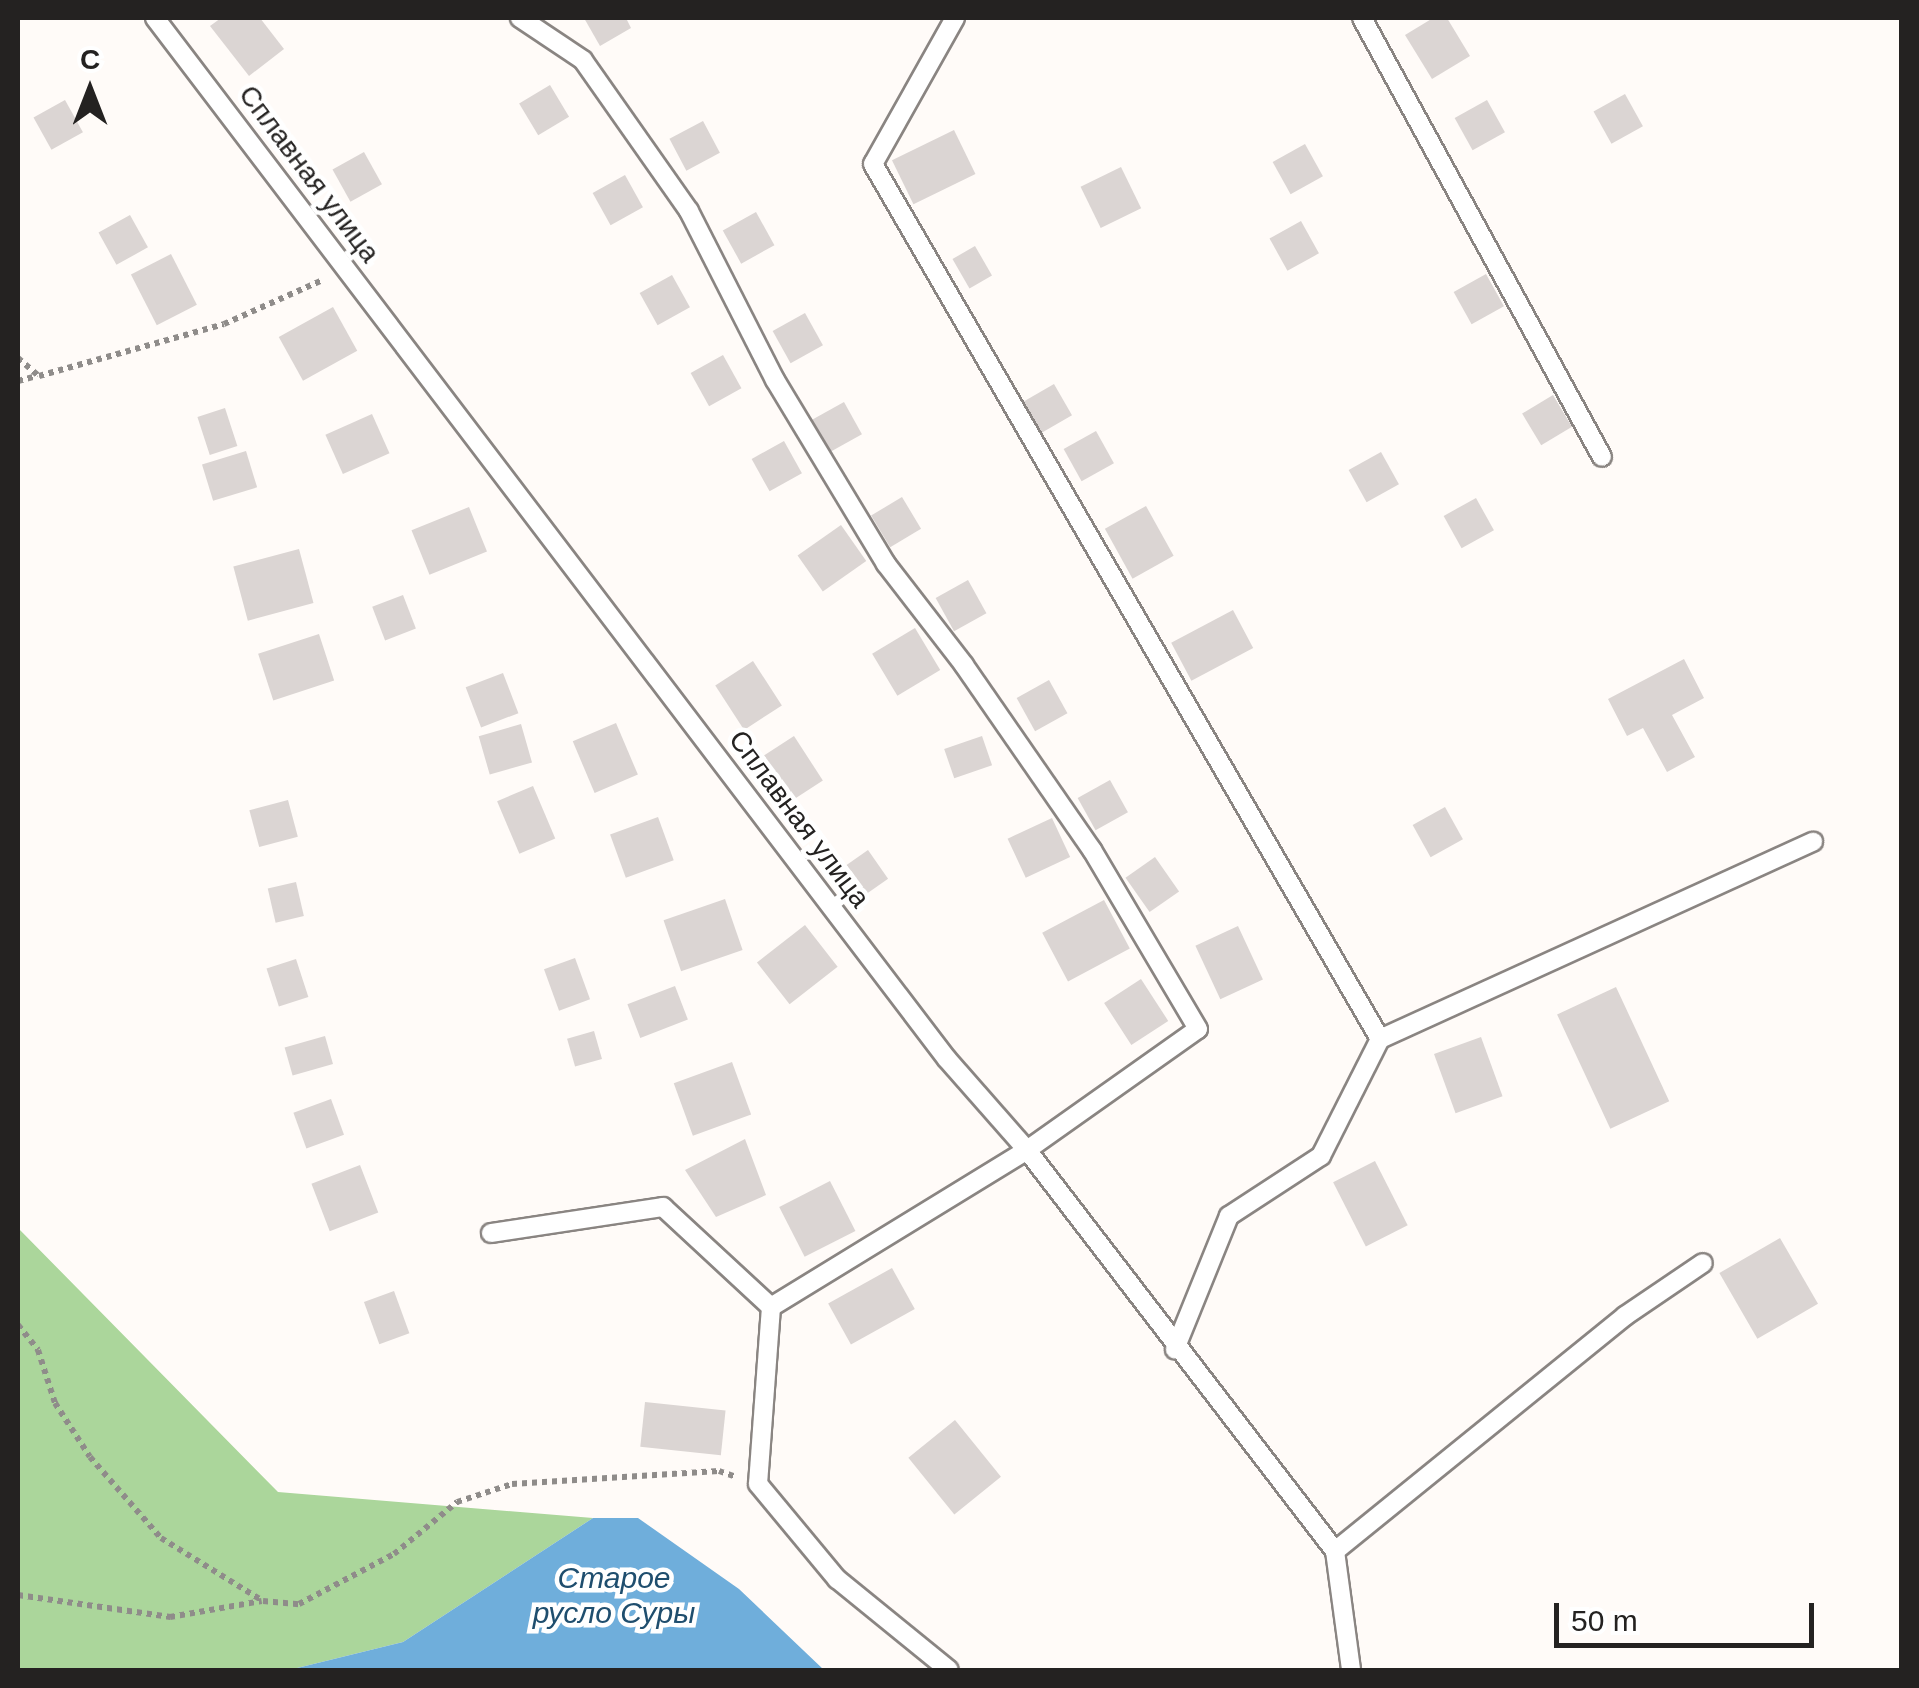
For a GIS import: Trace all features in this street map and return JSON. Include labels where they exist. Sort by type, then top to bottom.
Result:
[{"type":"lane","name":"Сплавная улица","points":[[156,18],[947,1059],[1027,1150],[1176,1350],[1335,1551]]},
{"type":"lane","points":[[520,18],[583,60],[688,211],[775,380],[886,564],[964,664],[1092,850],[1198,1029],[1027,1150],[771,1307]]},
{"type":"lane","points":[[955,18],[873,164],[1380,1039]]},
{"type":"lane","points":[[1362,18],[1602,457]]},
{"type":"lane","points":[[1176,1350],[1229,1216],[1321,1156],[1380,1039],[1813,842]]},
{"type":"lane","points":[[490,1233],[664,1207],[771,1307]]},
{"type":"lane","points":[[1351,1670],[1335,1551],[1625,1316],[1703,1263]]},
{"type":"lane","points":[[771,1307],[758,1484],[837,1579],[949,1670]]},
{"type":"path","points":[[18,381],[224,324],[347,270]]},
{"type":"path","points":[[18,358],[38,376]]},
{"type":"path","points":[[18,1326],[38,1350],[55,1403],[90,1457],[160,1538],[264,1601]]},
{"type":"path","points":[[18,1596],[170,1617],[264,1601],[300,1604],[394,1554],[457,1502],[512,1484],[719,1471],[758,1484]]},
{"type":"green space","points":[[18,1228],[278,1492],[593,1518],[403,1642],[289,1670],[18,1670]]},
{"type":"water","name":"Старое русло Суры","points":[[593,1518],[638,1518],[739,1589],[824,1670],[289,1670],[403,1642]]},
{"type":"building","points":[[221,18],[260,18],[284,49],[249,76],[210,26]]},
{"type":"building","points":[[584,18],[626,18],[631,28],[600,46]]},
{"type":"building","points":[[1433,18],[1447,18],[1470,56],[1432,79],[1405,35]]},
{"type":"building","points":[[550,85],[569,117],[538,135],[519,104]]},
{"type":"building","points":[[1625,94],[1643,126],[1611,144],[1594,111]]},
{"type":"building","points":[[65,100],[83,132],[51,150],[34,117]]},
{"type":"building","points":[[1487,100],[1505,132],[1473,150],[1455,118]]},
{"type":"building","points":[[703,121],[720,153],[686,171],[669,139]]},
{"type":"building","points":[[954,130],[975,174],[913,204],[892,160]]},
{"type":"building","points":[[1305,144],[1323,176],[1291,194],[1273,162]]},
{"type":"building","points":[[364,152],[382,184],[350,202],[333,169]]},
{"type":"building","points":[[1121,167],[1141,208],[1101,228],[1081,187]]},
{"type":"building","points":[[625,175],[643,207],[611,225],[593,193]]},
{"type":"building","points":[[756,212],[774,245],[741,264],[723,230]]},
{"type":"building","points":[[130,215],[148,247],[116,265],[99,232]]},
{"type":"building","points":[[1301,221],[1319,253],[1287,271],[1270,238]]},
{"type":"building","points":[[975,246],[992,275],[969,288],[952,259]]},
{"type":"building","points":[[171,254],[197,305],[157,325],[131,274]]},
{"type":"building","points":[[1486,274],[1504,306],[1472,324],[1454,292]]},
{"type":"building","points":[[672,275],[690,307],[658,325],[640,293]]},
{"type":"building","points":[[333,307],[357,351],[303,381],[279,337]]},
{"type":"building","points":[[805,313],[823,345],[791,363],[773,331]]},
{"type":"building","points":[[723,355],[741,388],[709,406],[691,373]]},
{"type":"building","points":[[1054,384],[1072,415],[1040,434],[1022,402]]},
{"type":"building","points":[[1553,395],[1572,427],[1541,445],[1522,414]]},
{"type":"building","points":[[844,402],[862,434],[830,452],[812,420]]},
{"type":"building","points":[[225,408],[237,446],[210,455],[197,417]]},
{"type":"building","points":[[372,414],[389,453],[343,474],[325,435]]},
{"type":"building","points":[[1096,431],[1114,463],[1082,481],[1064,449]]},
{"type":"building","points":[[784,441],[802,473],[770,491],[752,459]]},
{"type":"building","points":[[246,451],[257,487],[213,501],[202,464]]},
{"type":"building","points":[[1381,452],[1399,484],[1367,502],[1349,470]]},
{"type":"building","points":[[902,497],[921,529],[890,547],[871,516]]},
{"type":"building","points":[[1476,498],[1494,530],[1462,548],[1444,516]]},
{"type":"building","points":[[1146,506],[1174,556],[1133,579],[1105,529]]},
{"type":"building","points":[[469,507],[487,552],[429,575],[412,530]]},
{"type":"building","points":[[841,525],[866,561],[823,591],[798,555]]},
{"type":"building","points":[[299,549],[313,603],[248,621],[233,567]]},
{"type":"building","points":[[968,580],[986,613],[954,631],[936,598]]},
{"type":"building","points":[[403,595],[416,629],[385,640],[372,607]]},
{"type":"building","points":[[1233,610],[1253,648],[1191,681],[1171,643]]},
{"type":"building","points":[[915,628],[940,670],[897,696],[872,654]]},
{"type":"building","points":[[319,634],[334,681],[273,700],[258,654]]},
{"type":"building","points":[[1684,659],[1704,698],[1672,715],[1695,757],[1667,772],[1643,728],[1627,736],[1608,699]]},
{"type":"building","points":[[753,661],[782,705],[744,730],[715,686]]},
{"type":"building","points":[[503,673],[518,713],[481,727],[466,687]]},
{"type":"building","points":[[1049,680],[1067,713],[1035,731],[1017,698]]},
{"type":"building","points":[[616,723],[638,775],[595,793],[573,741]]},
{"type":"building","points":[[521,724],[532,762],[490,775],[479,736]]},
{"type":"building","points":[[794,736],[823,780],[785,805],[756,761]]},
{"type":"building","points":[[982,736],[992,765],[954,778],[944,749]]},
{"type":"building","points":[[1110,780],[1128,812],[1096,830],[1078,798]]},
{"type":"building","points":[[533,786],[555,838],[519,854],[497,801]]},
{"type":"building","points":[[288,800],[298,837],[259,847],[249,810]]},
{"type":"building","points":[[1445,807],[1463,839],[1431,857],[1413,825]]},
{"type":"building","points":[[658,817],[674,860],[626,878],[610,834]]},
{"type":"building","points":[[1052,818],[1070,857],[1026,878],[1008,839]]},
{"type":"building","points":[[868,850],[888,879],[860,898],[840,870]]},
{"type":"building","points":[[1155,857],[1179,891],[1150,912],[1126,878]]},
{"type":"building","points":[[296,882],[304,916],[276,923],[268,889]]},
{"type":"building","points":[[725,899],[743,950],[681,971],[664,920]]},
{"type":"building","points":[[1104,900],[1130,949],[1068,981],[1042,933]]},
{"type":"building","points":[[805,925],[838,967],[790,1004],[757,963]]},
{"type":"building","points":[[1238,926],[1263,979],[1220,999],[1195,946]]},
{"type":"building","points":[[575,958],[590,999],[559,1011],[544,969]]},
{"type":"building","points":[[296,959],[308,997],[279,1007],[267,969]]},
{"type":"building","points":[[1141,979],[1168,1021],[1131,1045],[1104,1003]]},
{"type":"building","points":[[675,986],[688,1020],[640,1038],[627,1004]]},
{"type":"building","points":[[1616,987],[1669,1101],[1610,1129],[1557,1014]]},
{"type":"building","points":[[594,1031],[602,1059],[575,1067],[567,1039]]},
{"type":"building","points":[[325,1036],[333,1064],[293,1075],[285,1048]]},
{"type":"building","points":[[1481,1037],[1503,1096],[1456,1113],[1434,1054]]},
{"type":"building","points":[[732,1062],[751,1115],[693,1136],[674,1083]]},
{"type":"building","points":[[331,1099],[344,1135],[306,1148],[293,1113]]},
{"type":"building","points":[[745,1139],[766,1195],[716,1217],[685,1170]]},
{"type":"building","points":[[1375,1161],[1408,1225],[1366,1246],[1333,1182]]},
{"type":"building","points":[[360,1165],[378,1213],[330,1231],[311,1184]]},
{"type":"building","points":[[830,1181],[855,1231],[805,1257],[779,1207]]},
{"type":"building","points":[[1780,1238],[1818,1304],[1757,1339],[1719,1273]]},
{"type":"building","points":[[892,1268],[915,1309],[851,1344],[828,1303]]},
{"type":"building","points":[[394,1291],[409,1333],[379,1344],[364,1302]]},
{"type":"building","points":[[645,1402],[726,1410],[721,1455],[640,1447]]},
{"type":"building","points":[[955,1420],[1001,1477],[954,1514],[908,1458]]}]
